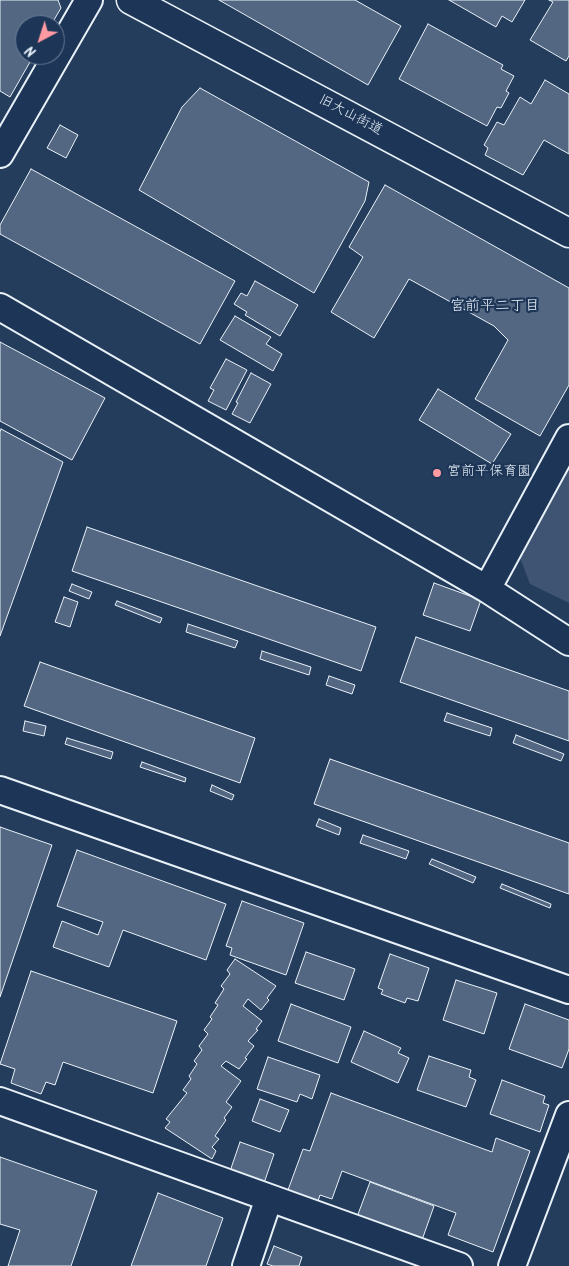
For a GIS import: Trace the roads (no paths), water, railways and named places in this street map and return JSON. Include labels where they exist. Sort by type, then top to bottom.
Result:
[{"type":"street","points":[[0,154],[89,0]]},
{"type":"street","name":"旧大山街道","points":[[131,0],[569,233]]},
{"type":"street","points":[[0,307],[487,589],[569,642]]},
{"type":"street","points":[[487,589],[569,438]]},
{"type":"street","points":[[0,790],[569,990]]},
{"type":"street","points":[[0,1101],[458,1266]]},
{"type":"street","points":[[512,1266],[569,1115]]},
{"type":"street","points":[[246,1266],[269,1198]]},
{"type":"place","name":"宮前平保育園","points":[[437,473]]},
{"type":"district","name":"宮前平二丁目","points":[[495,307]]}]
